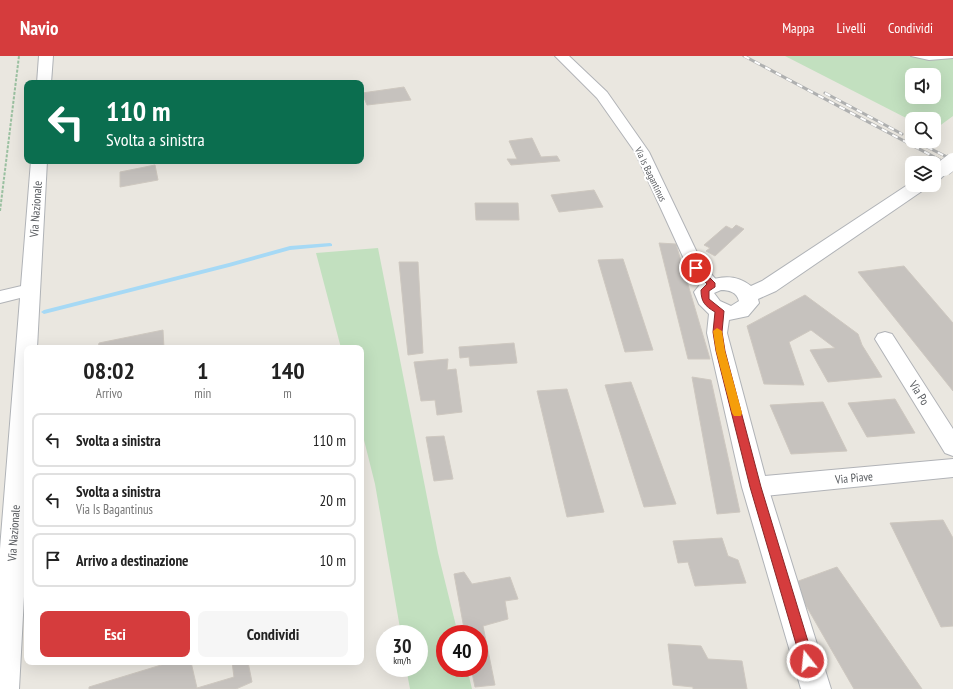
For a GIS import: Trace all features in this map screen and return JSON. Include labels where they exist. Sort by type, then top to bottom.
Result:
[{"type":"street","points":[[44,80],[46,56]]},
{"type":"street","name":"Via Is Bagantinus","points":[[561,56],[602,95],[642,152],[696,268],[712,285]]},
{"type":"street","name":"Via Nazionale","points":[[27,345],[39,164]]},
{"type":"street","points":[[747,296],[769,286],[909,192]]},
{"type":"street","points":[[720,283],[734,285],[741,288],[747,296],[749,303],[742,311],[735,313],[720,311],[708,304],[705,299],[705,290],[712,285],[720,283]]},
{"type":"street","points":[[0,297],[30,290]]},
{"type":"street","points":[[720,311],[717,332],[755,487],[816,689]]},
{"type":"street","name":"Via Po","points":[[885,339],[953,447]]},
{"type":"street","name":"Via Nazionale","points":[[4,689],[22,487],[24,424]]},
{"type":"street","name":"Via Piave","points":[[755,487],[953,468]]},
{"type":"lane","points":[[914,56],[930,58],[953,56]]},
{"type":"path","points":[[0,211],[19,56]]},
{"type":"green space","points":[[785,56],[953,56],[953,116],[941,125],[941,112],[905,112],[905,117]]},
{"type":"green space","points":[[378,248],[438,553],[456,625],[436,625],[436,677],[469,677],[472,689],[410,689],[408,677],[428,677],[428,625],[399,625],[375,484],[364,440],[364,345],[340,345],[316,253]]},
{"type":"building","points":[[404,87],[411,100],[367,105],[364,98],[364,93]]},
{"type":"building","points":[[532,138],[541,157],[557,156],[560,161],[511,165],[507,159],[517,159],[509,141]]},
{"type":"building","points":[[155,165],[158,180],[120,187],[120,172]]},
{"type":"building","points":[[594,190],[603,207],[559,212],[551,195]]},
{"type":"building","points":[[475,203],[518,203],[519,220],[476,220]]},
{"type":"building","points":[[736,225],[744,229],[715,256],[706,251],[710,248],[704,245],[726,226],[732,229]]},
{"type":"building","points":[[659,243],[676,244],[710,359],[688,359]]},
{"type":"building","points":[[623,259],[653,350],[625,352],[598,260]]},
{"type":"building","points":[[399,262],[418,262],[423,353],[408,355]]},
{"type":"building","points":[[904,266],[953,323],[953,391],[858,272]]},
{"type":"building","points":[[805,295],[858,334],[862,345],[882,377],[828,382],[810,350],[835,348],[811,330],[789,342],[804,385],[764,384],[747,326]]},
{"type":"building","points":[[163,330],[164,345],[99,345],[99,343]]},
{"type":"building","points":[[514,343],[517,363],[470,366],[469,357],[460,358],[459,347]]},
{"type":"building","points":[[448,359],[447,370],[456,369],[462,412],[437,415],[435,400],[421,401],[414,362]]},
{"type":"building","points":[[692,377],[711,380],[740,512],[717,514]]},
{"type":"building","points":[[631,382],[676,504],[644,507],[605,385]]},
{"type":"building","points":[[567,389],[604,512],[567,517],[537,391]]},
{"type":"building","points":[[895,399],[915,433],[867,437],[848,403]]},
{"type":"building","points":[[823,402],[847,451],[791,454],[770,405]]},
{"type":"building","points":[[444,436],[453,479],[434,481],[426,437]]},
{"type":"building","points":[[943,520],[953,538],[953,626],[941,627],[890,523]]},
{"type":"building","points":[[722,538],[728,556],[738,560],[746,583],[695,586],[688,562],[678,563],[673,541]]},
{"type":"building","points":[[837,567],[922,689],[854,689],[793,583]]},
{"type":"building","points":[[464,572],[472,584],[510,577],[518,599],[505,601],[508,619],[487,625],[463,625],[454,574]]},
{"type":"building","points":[[668,644],[701,646],[708,659],[742,661],[747,689],[693,689],[693,687],[673,685]]},
{"type":"building","points":[[488,651],[495,685],[475,687],[473,677],[488,677]]},
{"type":"building","points":[[161,665],[192,665],[197,688],[234,677],[232,665],[249,665],[252,682],[236,689],[89,689],[89,687]]},
{"type":"waterway","points":[[44,312],[290,248],[330,245]]},
{"type":"railway","points":[[744,56],[953,167]]},
{"type":"railway","points":[[825,93],[902,134]]},
{"type":"railway","points":[[929,148],[953,160]]},
{"type":"slow traffic","points":[[717,331],[737,413]]},
{"type":"route","points":[[696,268],[712,285],[705,290],[705,299],[713,308],[720,311],[717,332],[721,351],[748,453],[755,487],[807,661]]}]
